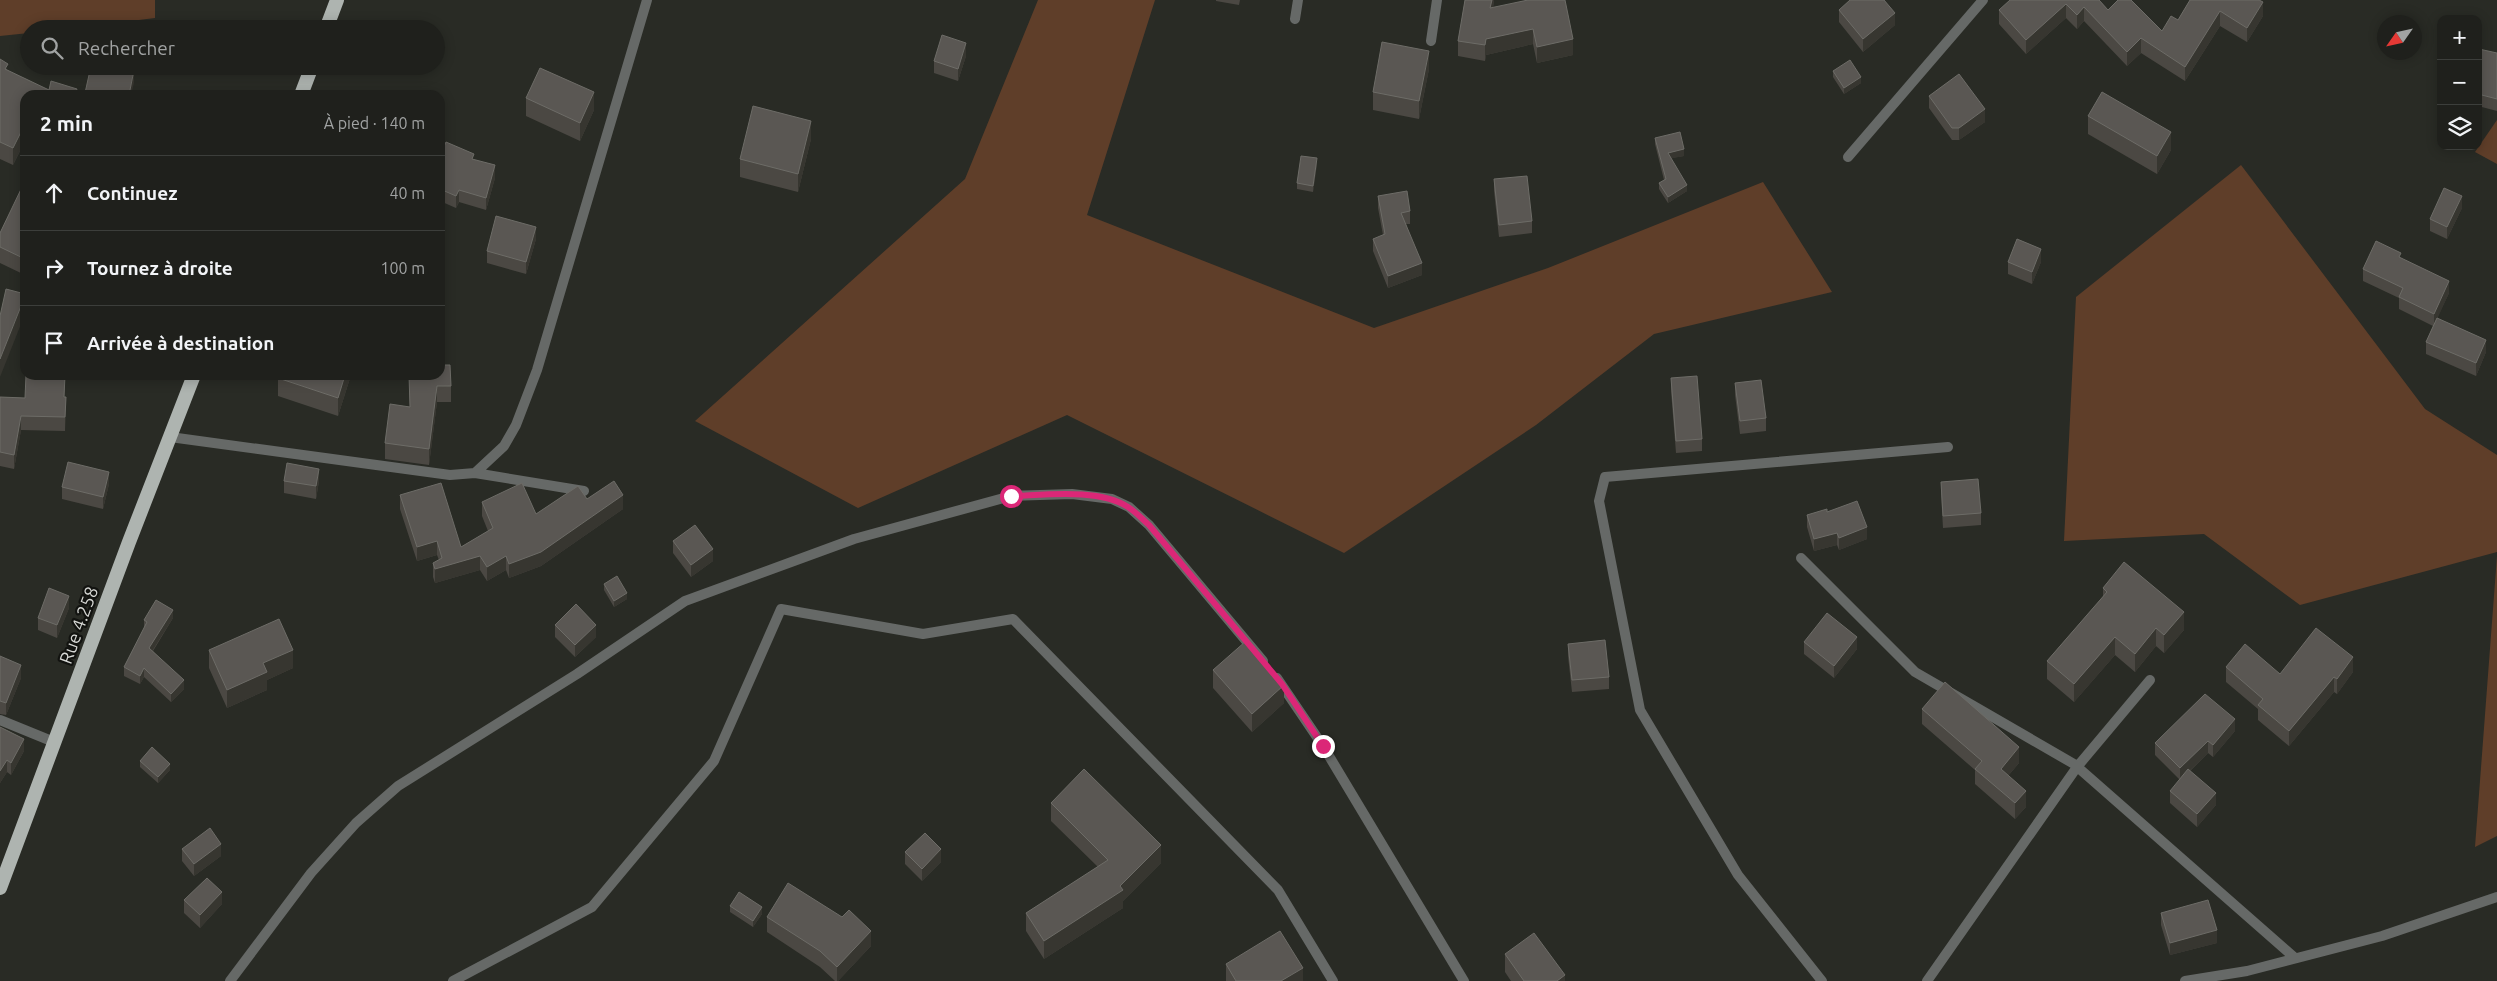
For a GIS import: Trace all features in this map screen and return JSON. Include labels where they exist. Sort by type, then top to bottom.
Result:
[{"type":"highway","points":[[329,20],[337,0]]},
{"type":"highway","points":[[303,90],[309,75]]},
{"type":"highway","name":"Rue 4.258","points":[[0,888],[128,542],[192,380]]},
{"type":"street","points":[[475,473],[504,446],[516,425],[537,370],[647,0]]},
{"type":"street","points":[[1295,19],[1298,0]]},
{"type":"street","points":[[1431,41],[1437,0]]},
{"type":"street","points":[[1848,158],[1983,0]]},
{"type":"street","points":[[170,438],[450,475],[475,473],[584,491]]},
{"type":"street","points":[[1822,981],[1738,875],[1640,710],[1599,501],[1606,477],[1948,446]]},
{"type":"street","points":[[230,981],[311,873],[356,823],[398,786],[577,674],[685,601],[863,536],[1011,496],[1072,494],[1112,499],[1129,507],[1149,525],[1282,684],[1323,746],[1464,981]]},
{"type":"street","points":[[1800,558],[1915,672],[2077,767],[2295,958]]},
{"type":"street","points":[[453,981],[592,907],[714,760],[781,609],[923,634],[1013,619],[1278,890],[1333,981]]},
{"type":"street","points":[[1927,981],[2077,767],[2150,680]]},
{"type":"street","points":[[0,720],[54,742]]},
{"type":"street","points":[[2185,981],[2247,971],[2382,936],[2497,896]]},
{"type":"shaded area","points":[[0,0],[155,0],[155,18],[139,20],[20,20],[20,34],[0,36]]},
{"type":"shaded area","points":[[1038,0],[1155,0],[1087,215],[1374,328],[1548,268],[1763,182],[1832,292],[1654,334],[1536,425],[1344,553],[1067,415],[858,508],[695,421],[965,179]]},
{"type":"shaded area","points":[[2497,120],[2497,164],[2475,152],[2476,150],[2482,150],[2482,142]]},
{"type":"shaded area","points":[[2241,165],[2425,409],[2497,455],[2497,552],[2300,605],[2204,534],[2064,541],[2076,297]]},
{"type":"shaded area","points":[[2497,556],[2497,836],[2475,847]]},
{"type":"building","points":[[1465,0],[1492,0],[1490,8],[1528,0],[1565,0],[1573,39],[1537,47],[1533,29],[1486,39],[1485,45],[1458,41]]},
{"type":"building","points":[[1850,0],[1884,0],[1895,13],[1863,39],[1839,10]]},
{"type":"building","points":[[2010,0],[2099,0],[2108,10],[2118,0],[2131,0],[2162,31],[2171,16],[2178,20],[2190,0],[2259,0],[2263,2],[2247,28],[2220,11],[2185,67],[2141,38],[2127,52],[2084,7],[2077,15],[2066,4],[2026,40],[1999,10]]},
{"type":"building","points":[[942,35],[966,43],[958,69],[934,61]]},
{"type":"building","points":[[1382,42],[1429,51],[1419,101],[1373,92]]},
{"type":"building","points":[[2482,50],[2497,53],[2497,99],[2482,95]]},
{"type":"building","points":[[0,59],[8,64],[5,69],[49,90],[20,90],[20,134],[13,148],[0,142]]},
{"type":"building","points":[[1850,60],[1861,77],[1844,88],[1833,71]]},
{"type":"building","points":[[540,68],[594,92],[580,123],[526,98]]},
{"type":"building","points":[[1959,74],[1985,109],[1959,128],[1952,128],[1929,96]]},
{"type":"building","points":[[89,75],[133,75],[130,90],[86,90]]},
{"type":"building","points":[[51,81],[77,90],[49,90]]},
{"type":"building","points":[[2102,92],[2171,132],[2157,156],[2088,116]]},
{"type":"building","points":[[753,106],[811,121],[798,174],[740,159]]},
{"type":"building","points":[[1680,132],[1684,149],[1668,153],[1687,185],[1668,197],[1659,183],[1666,179],[1655,138]]},
{"type":"building","points":[[446,142],[474,154],[472,159],[495,165],[486,198],[459,190],[456,196],[445,191]]},
{"type":"building","points":[[1301,156],[1317,158],[1313,186],[1297,183]]},
{"type":"building","points":[[1527,176],[1532,221],[1499,225],[1494,179]]},
{"type":"building","points":[[2444,188],[2462,196],[2447,227],[2430,219]]},
{"type":"building","points":[[20,191],[20,257],[0,247],[0,233]]},
{"type":"building","points":[[1407,191],[1410,211],[1401,213],[1422,263],[1388,276],[1373,239],[1385,234],[1378,196]]},
{"type":"building","points":[[496,216],[536,227],[526,262],[487,251]]},
{"type":"building","points":[[2017,239],[2041,249],[2032,272],[2008,262]]},
{"type":"building","points":[[2376,241],[2401,253],[2399,257],[2449,281],[2434,314],[2399,297],[2403,288],[2363,269]]},
{"type":"building","points":[[6,289],[20,293],[20,309],[0,359],[0,316]]},
{"type":"building","points":[[2437,318],[2486,340],[2476,363],[2426,342]]},
{"type":"building","points":[[445,365],[450,365],[451,386],[437,386],[429,449],[385,443],[390,404],[410,407],[409,380],[445,380]]},
{"type":"building","points":[[1697,376],[1702,439],[1676,441],[1671,378]]},
{"type":"building","points":[[26,380],[65,380],[65,417],[21,416],[14,455],[0,452],[0,397],[25,398]]},
{"type":"building","points":[[284,380],[343,380],[338,398]]},
{"type":"building","points":[[1761,380],[1766,418],[1740,421],[1735,383]]},
{"type":"building","points":[[68,462],[109,472],[103,497],[62,487]]},
{"type":"building","points":[[287,463],[319,469],[316,486],[284,481]]},
{"type":"building","points":[[1978,479],[1981,513],[1943,516],[1941,482]]},
{"type":"building","points":[[614,481],[623,495],[541,552],[509,564],[506,556],[487,567],[480,556],[435,569],[433,563],[442,558],[437,541],[417,547],[400,495],[441,483],[461,547],[493,528],[482,502],[522,483],[536,514],[578,486],[587,499]]},
{"type":"building","points":[[1857,501],[1867,527],[1839,538],[1837,533],[1814,539],[1807,515],[1827,509],[1827,512]]},
{"type":"building","points":[[695,525],[713,549],[691,565],[673,541]]},
{"type":"building","points":[[2124,562],[2184,612],[2164,635],[2156,628],[2135,654],[2115,637],[2074,684],[2047,661],[2107,592],[2103,588]]},
{"type":"building","points":[[617,576],[627,593],[614,601],[604,584]]},
{"type":"building","points":[[49,588],[69,596],[57,625],[38,618]]},
{"type":"building","points":[[156,600],[173,610],[149,648],[184,680],[171,694],[144,668],[140,676],[124,667],[147,622],[144,620]]},
{"type":"building","points":[[576,604],[596,625],[575,645],[555,625]]},
{"type":"building","points":[[1827,613],[1857,637],[1834,666],[1804,642]]},
{"type":"building","points":[[279,619],[293,650],[263,663],[267,672],[227,690],[209,650]]},
{"type":"building","points":[[2316,628],[2353,657],[2337,679],[2334,677],[2289,731],[2258,705],[2263,699],[2226,667],[2245,644],[2280,674]]},
{"type":"building","points":[[1605,640],[1609,677],[1572,680],[1568,644]]},
{"type":"building","points":[[1246,641],[1284,685],[1252,714],[1213,670]]},
{"type":"building","points":[[0,656],[21,665],[6,703],[0,701]]},
{"type":"building","points":[[1945,682],[2019,747],[2001,769],[2026,791],[2015,803],[1975,769],[1982,761],[1922,709]]},
{"type":"building","points":[[2205,694],[2235,719],[2213,745],[2208,741],[2180,768],[2155,743]]},
{"type":"building","points":[[0,727],[24,739],[11,763],[7,760],[0,771]]},
{"type":"building","points":[[152,747],[170,764],[158,777],[140,761]]},
{"type":"building","points":[[1084,769],[1161,845],[1120,886],[1123,890],[1044,941],[1026,913],[1108,860],[1051,803]]},
{"type":"building","points":[[2188,769],[2216,793],[2197,814],[2170,791]]},
{"type":"building","points":[[210,828],[221,844],[194,864],[182,849]]},
{"type":"building","points":[[925,833],[941,849],[922,869],[905,852]]},
{"type":"building","points":[[207,878],[222,892],[200,915],[184,900]]},
{"type":"building","points":[[788,883],[842,917],[849,910],[871,931],[837,967],[820,951],[767,917]]},
{"type":"building","points":[[739,892],[762,907],[753,921],[730,906]]},
{"type":"building","points":[[2208,900],[2217,930],[2170,943],[2161,913]]},
{"type":"building","points":[[1280,931],[1303,968],[1281,981],[1236,981],[1226,964]]},
{"type":"building","points":[[1534,933],[1565,975],[1557,981],[1524,981],[1505,954]]},
{"type":"route","points":[[1011,496],[1072,494],[1112,499],[1129,507],[1149,525],[1282,684],[1323,746]]}]
